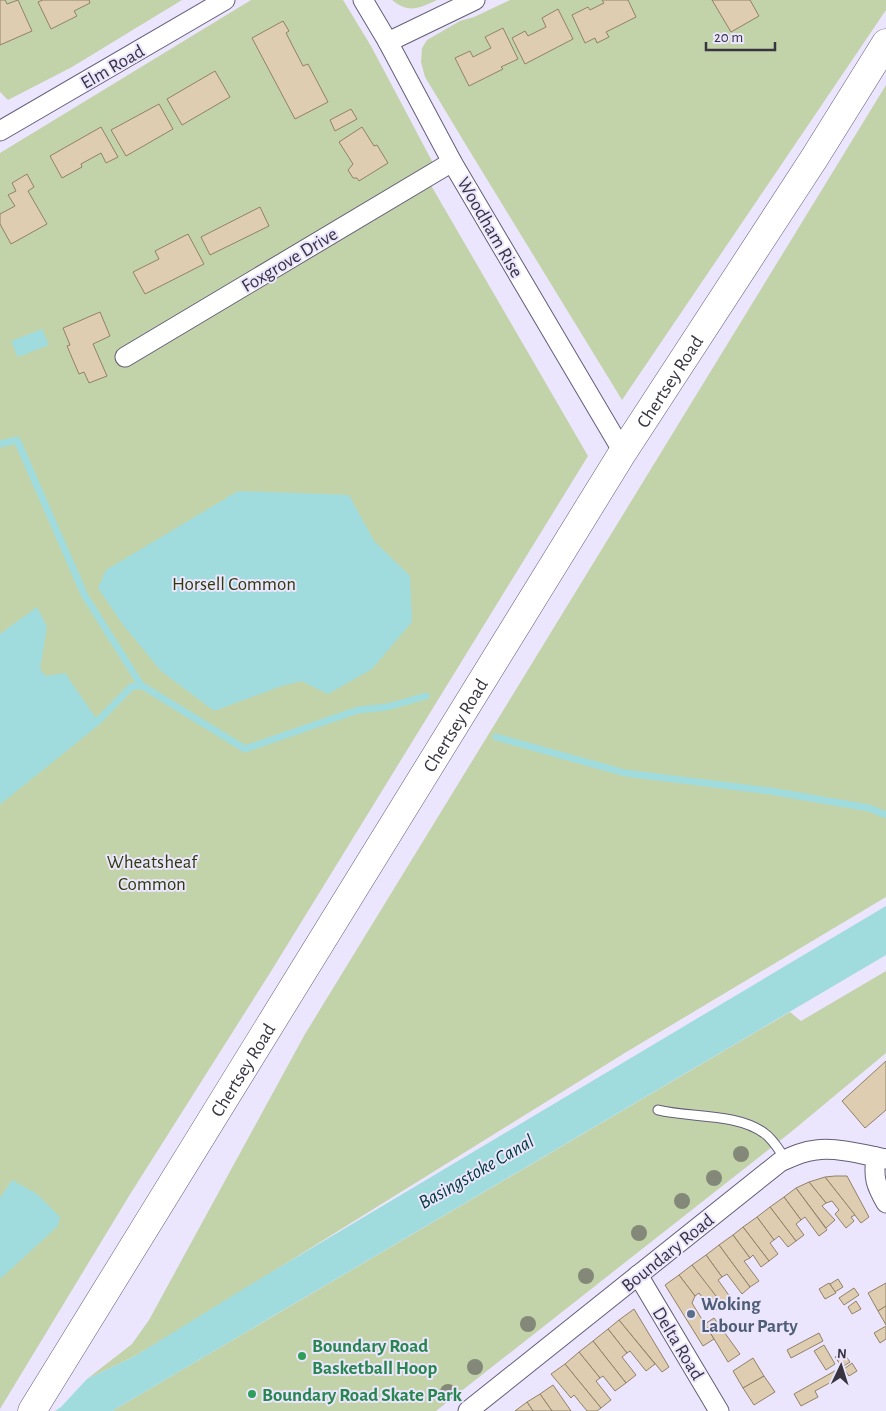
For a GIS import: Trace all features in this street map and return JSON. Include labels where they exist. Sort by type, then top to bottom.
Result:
[{"type":"main road","name":"Chertsey Road","points":[[32,1411],[623,452],[886,43]]},
{"type":"street","name":"Elm Road","points":[[3,124],[225,0]]},
{"type":"street","name":"Woodham Rise","points":[[363,0],[388,42],[452,162],[623,452]]},
{"type":"street","points":[[388,42],[475,0]]},
{"type":"street","name":"Foxgrove Drive","points":[[125,357],[452,162]]},
{"type":"street","name":"Boundary Road","points":[[468,1411],[780,1162],[796,1155],[816,1150],[881,1158]]},
{"type":"street","points":[[881,1158],[874,1176],[876,1185],[886,1203]]},
{"type":"street","name":"Delta Road","points":[[638,1274],[719,1411]]},
{"type":"lane","points":[[658,1110],[748,1123],[764,1133],[786,1160]]},
{"type":"green space","points":[[0,0],[182,0],[72,67],[8,100],[0,92]]},
{"type":"green space","name":"Wheatsheaf Common","points":[[251,0],[343,0],[371,46],[433,163],[425,175],[588,456],[270,973],[129,1196],[0,1409],[0,153]]},
{"type":"green space","points":[[392,0],[437,0],[419,7],[409,8]]},
{"type":"green space","points":[[510,0],[886,0],[886,10],[622,400],[425,77],[421,62],[422,48],[427,40],[460,21],[474,17]]},
{"type":"green space","points":[[886,85],[886,897],[628,1051],[190,1323],[135,1356],[87,1379],[132,1344],[149,1320],[305,1034]]},
{"type":"green space","points":[[886,971],[886,1053],[791,1132],[436,1411],[112,1411],[790,1012],[801,1021]]},
{"type":"water","points":[[42,329],[49,345],[18,357],[11,341]]},
{"type":"water","name":"Horsell Common","points":[[238,491],[349,495],[374,541],[410,576],[412,622],[372,669],[328,694],[301,681],[214,711],[161,671],[123,625],[98,588],[106,570]]},
{"type":"water","points":[[37,607],[47,627],[40,669],[46,676],[65,673],[98,721],[0,800],[0,634]]},
{"type":"water","name":"Basingstoke Canal","points":[[886,906],[886,955],[112,1411],[55,1411],[87,1379],[135,1356],[253,1283]]},
{"type":"water","points":[[12,1180],[37,1194],[60,1217],[58,1226],[0,1279],[0,1198]]},
{"type":"building","points":[[0,0],[5,0],[7,4],[18,0],[32,31],[0,45]]},
{"type":"building","points":[[43,0],[89,0],[90,3],[74,11],[77,16],[51,29],[38,2]]},
{"type":"building","points":[[602,0],[628,0],[636,17],[606,32],[609,37],[597,43],[595,38],[585,43],[572,15],[588,7],[590,10],[604,3]]},
{"type":"building","points":[[712,0],[750,0],[759,16],[731,32]]},
{"type":"building","points":[[558,9],[573,39],[525,64],[512,38],[525,31],[528,36],[546,27],[542,18]]},
{"type":"building","points":[[283,21],[289,31],[286,33],[303,66],[308,64],[328,102],[295,119],[252,38]]},
{"type":"building","points":[[503,28],[518,59],[501,67],[503,69],[469,86],[455,58],[470,51],[473,57],[491,48],[485,37]]},
{"type":"building","points":[[215,71],[230,97],[182,125],[167,99]]},
{"type":"building","points":[[159,104],[173,129],[126,156],[111,130]]},
{"type":"building","points":[[351,109],[357,119],[335,131],[330,120]]},
{"type":"building","points":[[101,127],[118,157],[106,163],[101,153],[81,164],[82,167],[62,178],[50,156]]},
{"type":"building","points":[[362,127],[374,146],[377,145],[388,163],[359,181],[357,178],[353,178],[348,170],[353,164],[339,142]]},
{"type":"building","points":[[27,174],[34,187],[28,191],[47,224],[11,244],[0,224],[0,214],[15,206],[8,195],[16,191],[12,183]]},
{"type":"building","points":[[260,207],[269,226],[210,255],[201,237]]},
{"type":"building","points":[[188,234],[204,264],[145,294],[133,272],[159,259],[155,251]]},
{"type":"building","points":[[100,312],[110,336],[93,344],[107,376],[89,383],[84,372],[79,374],[67,346],[70,345],[63,328]]},
{"type":"building","points":[[886,1061],[886,1110],[865,1128],[842,1101]]},
{"type":"building","points":[[847,1176],[869,1217],[861,1223],[825,1177]]},
{"type":"building","points":[[825,1177],[855,1215],[851,1217],[854,1221],[846,1228],[835,1214],[839,1210],[832,1201],[826,1203],[809,1182]]},
{"type":"building","points":[[809,1182],[826,1203],[822,1206],[835,1220],[826,1228],[796,1188]]},
{"type":"building","points":[[796,1188],[827,1230],[819,1236],[805,1217],[801,1220],[784,1197]]},
{"type":"building","points":[[784,1197],[801,1220],[796,1224],[804,1235],[796,1241],[770,1207]]},
{"type":"building","points":[[770,1207],[796,1241],[788,1247],[779,1236],[774,1240],[757,1217]]},
{"type":"building","points":[[757,1217],[774,1240],[770,1243],[778,1254],[769,1261],[743,1227]]},
{"type":"building","points":[[743,1227],[769,1261],[761,1267],[753,1255],[750,1258],[733,1235]]},
{"type":"building","points":[[733,1235],[750,1258],[744,1261],[759,1281],[750,1287],[719,1245]]},
{"type":"building","points":[[719,1245],[750,1287],[742,1294],[727,1274],[722,1277],[706,1255]]},
{"type":"building","points":[[706,1255],[722,1277],[718,1280],[733,1301],[724,1308],[692,1265]]},
{"type":"building","points":[[692,1265],[723,1305],[713,1312],[699,1293],[695,1296],[679,1275]]},
{"type":"building","name":"Woking Labour Party","points":[[679,1275],[695,1296],[692,1303],[714,1339],[703,1346],[665,1285]]},
{"type":"building","points":[[838,1279],[843,1287],[835,1292],[830,1284]]},
{"type":"building","points":[[829,1283],[836,1293],[825,1299],[819,1289]]},
{"type":"building","points":[[886,1283],[886,1306],[878,1311],[868,1293]]},
{"type":"building","points":[[854,1288],[859,1295],[844,1305],[839,1298]]},
{"type":"building","points":[[856,1301],[861,1309],[852,1314],[848,1307]]},
{"type":"building","points":[[886,1306],[886,1325],[878,1311]]},
{"type":"building","points":[[634,1309],[669,1367],[662,1372],[619,1320]]},
{"type":"building","points":[[714,1318],[740,1354],[728,1362],[705,1324]]},
{"type":"building","points":[[619,1320],[655,1364],[646,1371],[630,1351],[627,1353],[608,1329]]},
{"type":"building","points":[[886,1326],[886,1339],[880,1343],[874,1333]]},
{"type":"building","points":[[608,1329],[627,1353],[622,1357],[636,1375],[626,1383],[593,1341]]},
{"type":"building","points":[[819,1333],[823,1341],[791,1358],[787,1350]]},
{"type":"building","points":[[593,1341],[626,1383],[615,1391],[603,1376],[600,1378],[579,1352]]},
{"type":"building","points":[[824,1345],[835,1364],[826,1370],[814,1351]]},
{"type":"building","points":[[579,1352],[600,1378],[596,1381],[611,1400],[601,1408],[565,1364]]},
{"type":"building","points":[[843,1352],[850,1362],[842,1367],[835,1357]]},
{"type":"building","points":[[753,1358],[764,1376],[743,1388],[733,1371]]},
{"type":"building","points":[[852,1363],[857,1371],[849,1376],[844,1369]]},
{"type":"building","points":[[565,1364],[601,1408],[597,1411],[587,1411],[574,1395],[571,1398],[551,1374]]},
{"type":"building","points":[[840,1368],[844,1375],[815,1391],[818,1397],[801,1406],[794,1394]]},
{"type":"building","points":[[764,1376],[775,1392],[754,1405],[743,1388]]},
{"type":"building","points":[[553,1385],[571,1411],[552,1411],[540,1394]]},
{"type":"building","points":[[540,1394],[552,1411],[533,1411],[527,1402]]},
{"type":"building","points":[[527,1402],[533,1411],[515,1411]]},
{"type":"waterway","points":[[0,444],[17,440],[85,596],[141,685],[245,749],[358,710],[387,707],[426,696]]},
{"type":"waterway","points":[[0,800],[98,721],[131,687],[141,685]]},
{"type":"waterway","points":[[496,737],[625,773],[770,791],[869,808],[886,815]]},
{"type":"place","name":"Woking Labour Party","points":[[691,1314]]},
{"type":"place","name":"Boundary Road Basketball Hoop","points":[[302,1356]]},
{"type":"place","name":"Boundary Road Skate Park","points":[[252,1394]]}]
